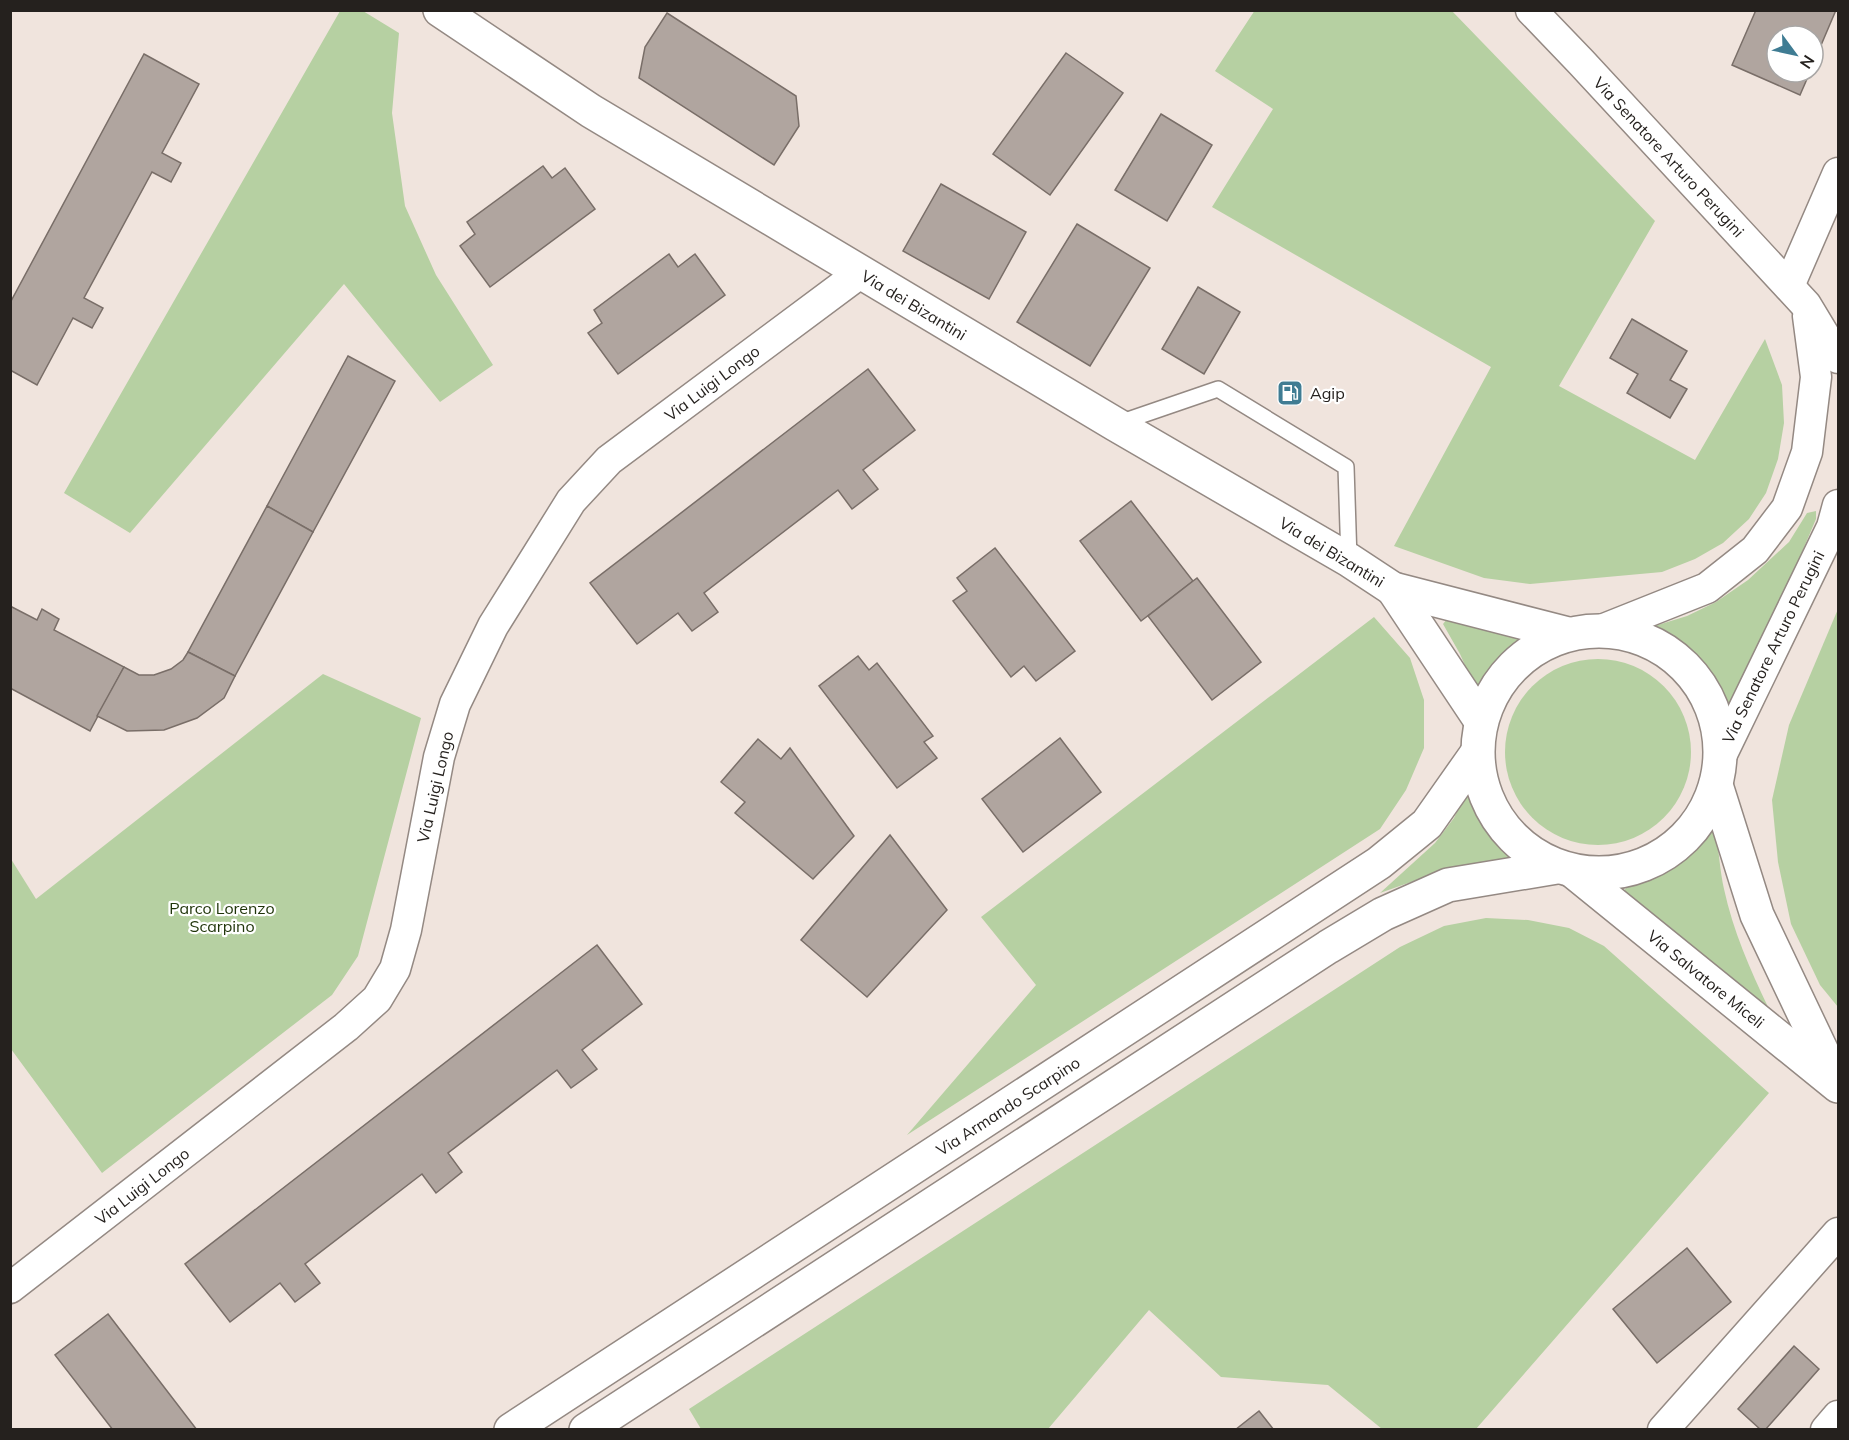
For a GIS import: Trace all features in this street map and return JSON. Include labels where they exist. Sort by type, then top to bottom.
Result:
[{"type":"street","name":"Via dei Bizantini","points":[[440,10],[591,111],[860,273],[1349,560],[1393,589],[1583,632],[1638,637],[1672,655],[1699,683],[1715,718],[1718,771]]},
{"type":"street","name":"Via Senatore Arturo Perugini","points":[[1531,10],[1798,296],[1839,358]]},
{"type":"street","points":[[1477,753],[1481,721],[1491,697],[1504,676],[1522,658],[1544,644],[1707,588],[1755,550],[1787,508],[1807,452],[1816,377],[1798,296],[1839,173]]},
{"type":"street","name":"Via Luigi Longo","points":[[10,1288],[346,1027],[376,999],[395,969],[406,930],[439,757],[455,704],[493,626],[571,501],[609,460],[860,273]]},
{"type":"street","name":"Via Senatore Arturo Perugini","points":[[1718,771],[1832,527],[1839,505]]},
{"type":"street","name":"Via dei Bizantini","points":[[1393,589],[1481,721]]},
{"type":"street","name":"Via Salvatore Miceli","points":[[1477,753],[1483,790],[1499,823],[1525,849],[1566,870],[1838,1086]]},
{"type":"street","name":"Via Armando Scarpino","points":[[511,1430],[1379,863],[1427,825],[1477,753]]},
{"type":"street","points":[[586,1430],[1328,947],[1383,914],[1448,885],[1566,870],[1610,874],[1646,864],[1677,846],[1701,818],[1718,771]]},
{"type":"street","name":"Via Salvatore Miceli","points":[[1718,771],[1757,915],[1838,1086]]},
{"type":"street","points":[[1663,1430],[1839,1233]]},
{"type":"street","points":[[1826,1430],[1839,1416]]},
{"type":"lane","points":[[1115,424],[1218,388],[1346,467],[1349,560]]},
{"type":"green space","points":[[1255,10],[1452,11],[1655,221],[1559,386],[1695,460],[1765,339],[1782,385],[1784,423],[1778,459],[1766,493],[1749,519],[1723,543],[1695,559],[1662,572],[1530,584],[1484,578],[1394,546],[1491,367],[1212,207],[1273,109],[1215,71]]},
{"type":"green space","points":[[340,11],[363,11],[399,33],[392,113],[405,206],[436,275],[493,365],[440,402],[344,284],[130,533],[64,493]]},
{"type":"green space","points":[[1816,511],[1816,519],[1778,609],[1727,710],[1715,683],[1697,659],[1678,642],[1648,628],[1687,616],[1716,602],[1748,580],[1789,542],[1807,513]]},
{"type":"green space","points":[[1838,609],[1838,1007],[1820,985],[1791,924],[1778,862],[1772,800],[1789,725]]},
{"type":"green space","points":[[1374,617],[1410,658],[1424,700],[1424,748],[1406,790],[1380,829],[907,1135],[1036,985],[981,917]]},
{"type":"green space","points":[[1447,619],[1525,636],[1505,653],[1480,686],[1475,688],[1443,624]]},
{"type":"green space","points":[[1598,659],[1634,666],[1664,686],[1684,716],[1691,752],[1684,788],[1664,818],[1634,838],[1598,845],[1562,838],[1532,818],[1512,788],[1505,752],[1512,716],[1532,686],[1562,666]]},
{"type":"green space","name":"Parco Lorenzo Scarpino","points":[[323,674],[421,718],[358,956],[332,995],[102,1173],[11,1049],[11,859],[36,899]]},
{"type":"green space","points":[[1471,793],[1488,827],[1513,857],[1509,861],[1442,871],[1380,893],[1435,843],[1454,818],[1465,794]]},
{"type":"green space","points":[[1709,830],[1716,834],[1721,875],[1732,920],[1768,1007],[1765,1013],[1623,892],[1632,884],[1660,874],[1676,864],[1697,845]]},
{"type":"green space","points":[[1486,918],[1528,920],[1569,928],[1604,946],[1769,1093],[1476,1429],[1382,1429],[1328,1385],[1221,1377],[1149,1310],[1048,1429],[701,1429],[689,1409],[1400,947],[1444,926]]},
{"type":"building","points":[[1756,10],[1836,10],[1825,36],[1825,24],[1765,24],[1765,80],[1732,65]]},
{"type":"building","points":[[667,13],[796,96],[799,126],[774,165],[639,78],[645,47]]},
{"type":"building","points":[[1066,53],[1123,93],[1050,195],[993,154]]},
{"type":"building","points":[[144,54],[199,84],[162,153],[181,163],[171,182],[152,172],[84,298],[103,308],[92,328],[73,318],[37,385],[10,370],[10,303]]},
{"type":"building","points":[[1775,84],[1805,84],[1800,95]]},
{"type":"building","points":[[1161,114],[1212,145],[1167,221],[1115,190]]},
{"type":"building","points":[[543,166],[552,178],[565,168],[595,209],[490,287],[460,246],[475,234],[467,222]]},
{"type":"building","points":[[941,184],[1026,232],[989,299],[903,251]]},
{"type":"building","points":[[1077,224],[1150,268],[1090,366],[1017,322]]},
{"type":"building","points":[[669,254],[678,267],[695,254],[725,295],[618,374],[588,333],[602,323],[594,310]]},
{"type":"building","points":[[1198,287],[1240,312],[1204,374],[1162,349]]},
{"type":"building","points":[[1632,319],[1687,351],[1670,380],[1687,389],[1670,418],[1627,393],[1638,374],[1610,358]]},
{"type":"building","points":[[348,356],[395,381],[313,532],[267,506]]},
{"type":"building","points":[[868,369],[915,430],[863,470],[878,489],[852,509],[838,490],[704,593],[718,612],[692,631],[678,613],[637,644],[590,583]]},
{"type":"building","points":[[1131,501],[1193,581],[1141,621],[1080,541]]},
{"type":"building","points":[[267,506],[313,532],[235,676],[188,652]]},
{"type":"building","points":[[995,548],[1075,651],[1036,681],[1024,666],[1011,677],[953,601],[967,591],[957,578]]},
{"type":"building","points":[[1197,578],[1261,662],[1212,700],[1148,616]]},
{"type":"building","points":[[10,606],[37,620],[42,609],[59,619],[54,630],[124,667],[90,731],[10,688]]},
{"type":"building","points":[[188,652],[235,676],[224,698],[197,718],[164,730],[127,731],[97,716],[124,667],[139,675],[154,675],[171,669],[183,660]]},
{"type":"building","points":[[858,656],[869,670],[877,663],[933,736],[924,742],[937,758],[897,788],[819,686]]},
{"type":"building","points":[[1060,738],[1101,792],[1023,852],[982,799]]},
{"type":"building","points":[[758,739],[781,759],[790,748],[854,836],[813,879],[735,813],[745,802],[721,782]]},
{"type":"building","points":[[890,835],[947,910],[867,997],[801,940]]},
{"type":"building","points":[[597,945],[642,1004],[582,1050],[597,1069],[571,1088],[557,1070],[448,1153],[462,1172],[436,1193],[422,1174],[305,1264],[320,1283],[295,1302],[280,1283],[230,1322],[185,1264]]},
{"type":"building","points":[[1687,1248],[1731,1302],[1657,1363],[1613,1309]]},
{"type":"building","points":[[108,1314],[197,1430],[113,1430],[55,1355]]},
{"type":"building","points":[[1794,1346],[1819,1369],[1765,1430],[1761,1430],[1738,1409]]},
{"type":"building","points":[[1259,1411],[1274,1430],[1235,1430]]},
{"type":"place","name":"Agip","points":[[1290,393]]}]
